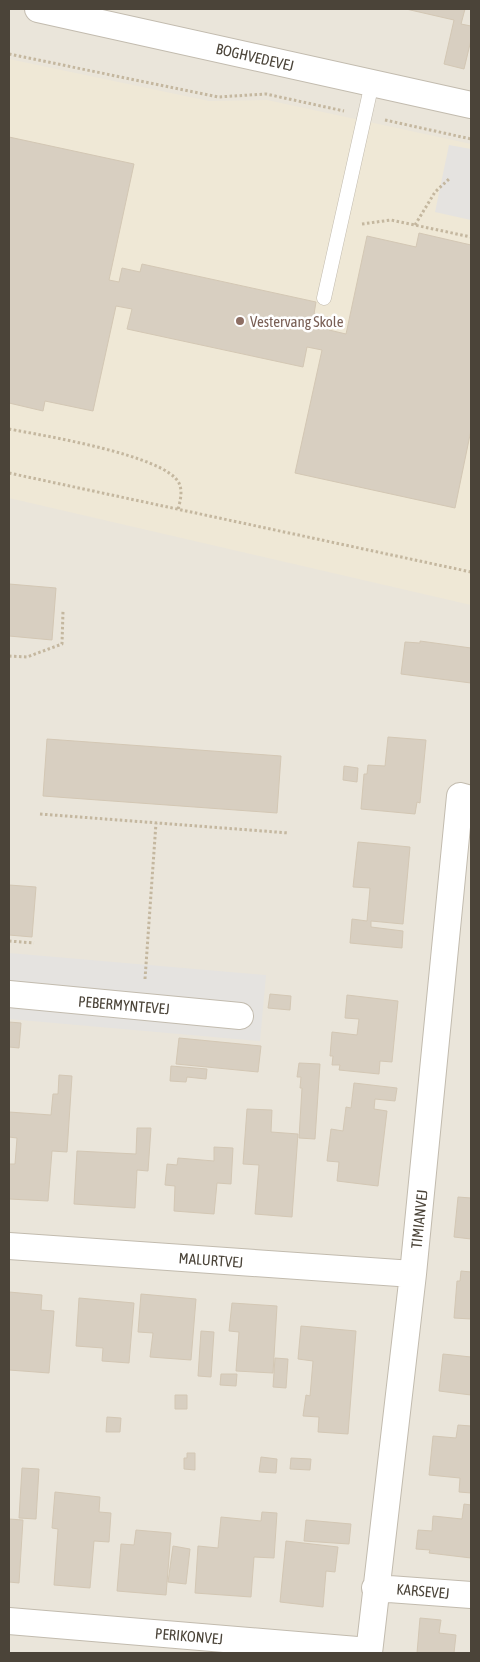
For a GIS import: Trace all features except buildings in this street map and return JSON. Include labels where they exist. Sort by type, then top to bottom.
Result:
[{"type":"street","name":"BOGHVEDEVEJ","points":[[38,9],[471,105]]},
{"type":"street","name":"TIMIANVEJ","points":[[369,1652],[413,1274],[460,796],[471,799]]},
{"type":"street","name":"PEBERMYNTEVEJ","points":[[9,994],[240,1016]]},
{"type":"street","name":"MALURTVEJ","points":[[9,1246],[413,1274]]},
{"type":"street","name":"KARSEVEJ","points":[[375,1588],[471,1595]]},
{"type":"street","name":"PERIKONVEJ","points":[[9,1621],[369,1652]]},
{"type":"lane","points":[[324,298],[372,83]]},
{"type":"path","points":[[9,54],[218,97],[266,94],[471,139]]},
{"type":"path","points":[[415,225],[434,192],[449,179]]},
{"type":"path","points":[[340,228],[391,220],[471,237]]},
{"type":"path","points":[[9,429],[136,457],[174,477],[181,494],[178,510]]},
{"type":"path","points":[[9,473],[471,572]]},
{"type":"path","points":[[9,656],[27,657],[62,644],[63,611]]},
{"type":"path","points":[[40,814],[290,833]]},
{"type":"path","points":[[142,1007],[156,823]]},
{"type":"path","points":[[9,941],[34,943]]},
{"type":"shaded area","points":[[9,9],[471,9],[471,1653],[9,1653]]},
{"type":"shaded area","name":"Vestervang Skole","points":[[9,59],[209,101],[267,100],[471,144],[471,605],[9,498]]},
{"type":"shaded area","points":[[449,145],[471,149],[471,220],[435,212]]},
{"type":"shaded area","points":[[9,953],[266,975],[260,1041],[9,1019]]},
{"type":"place","name":"Vestervang Skole","points":[[240,321]]}]
